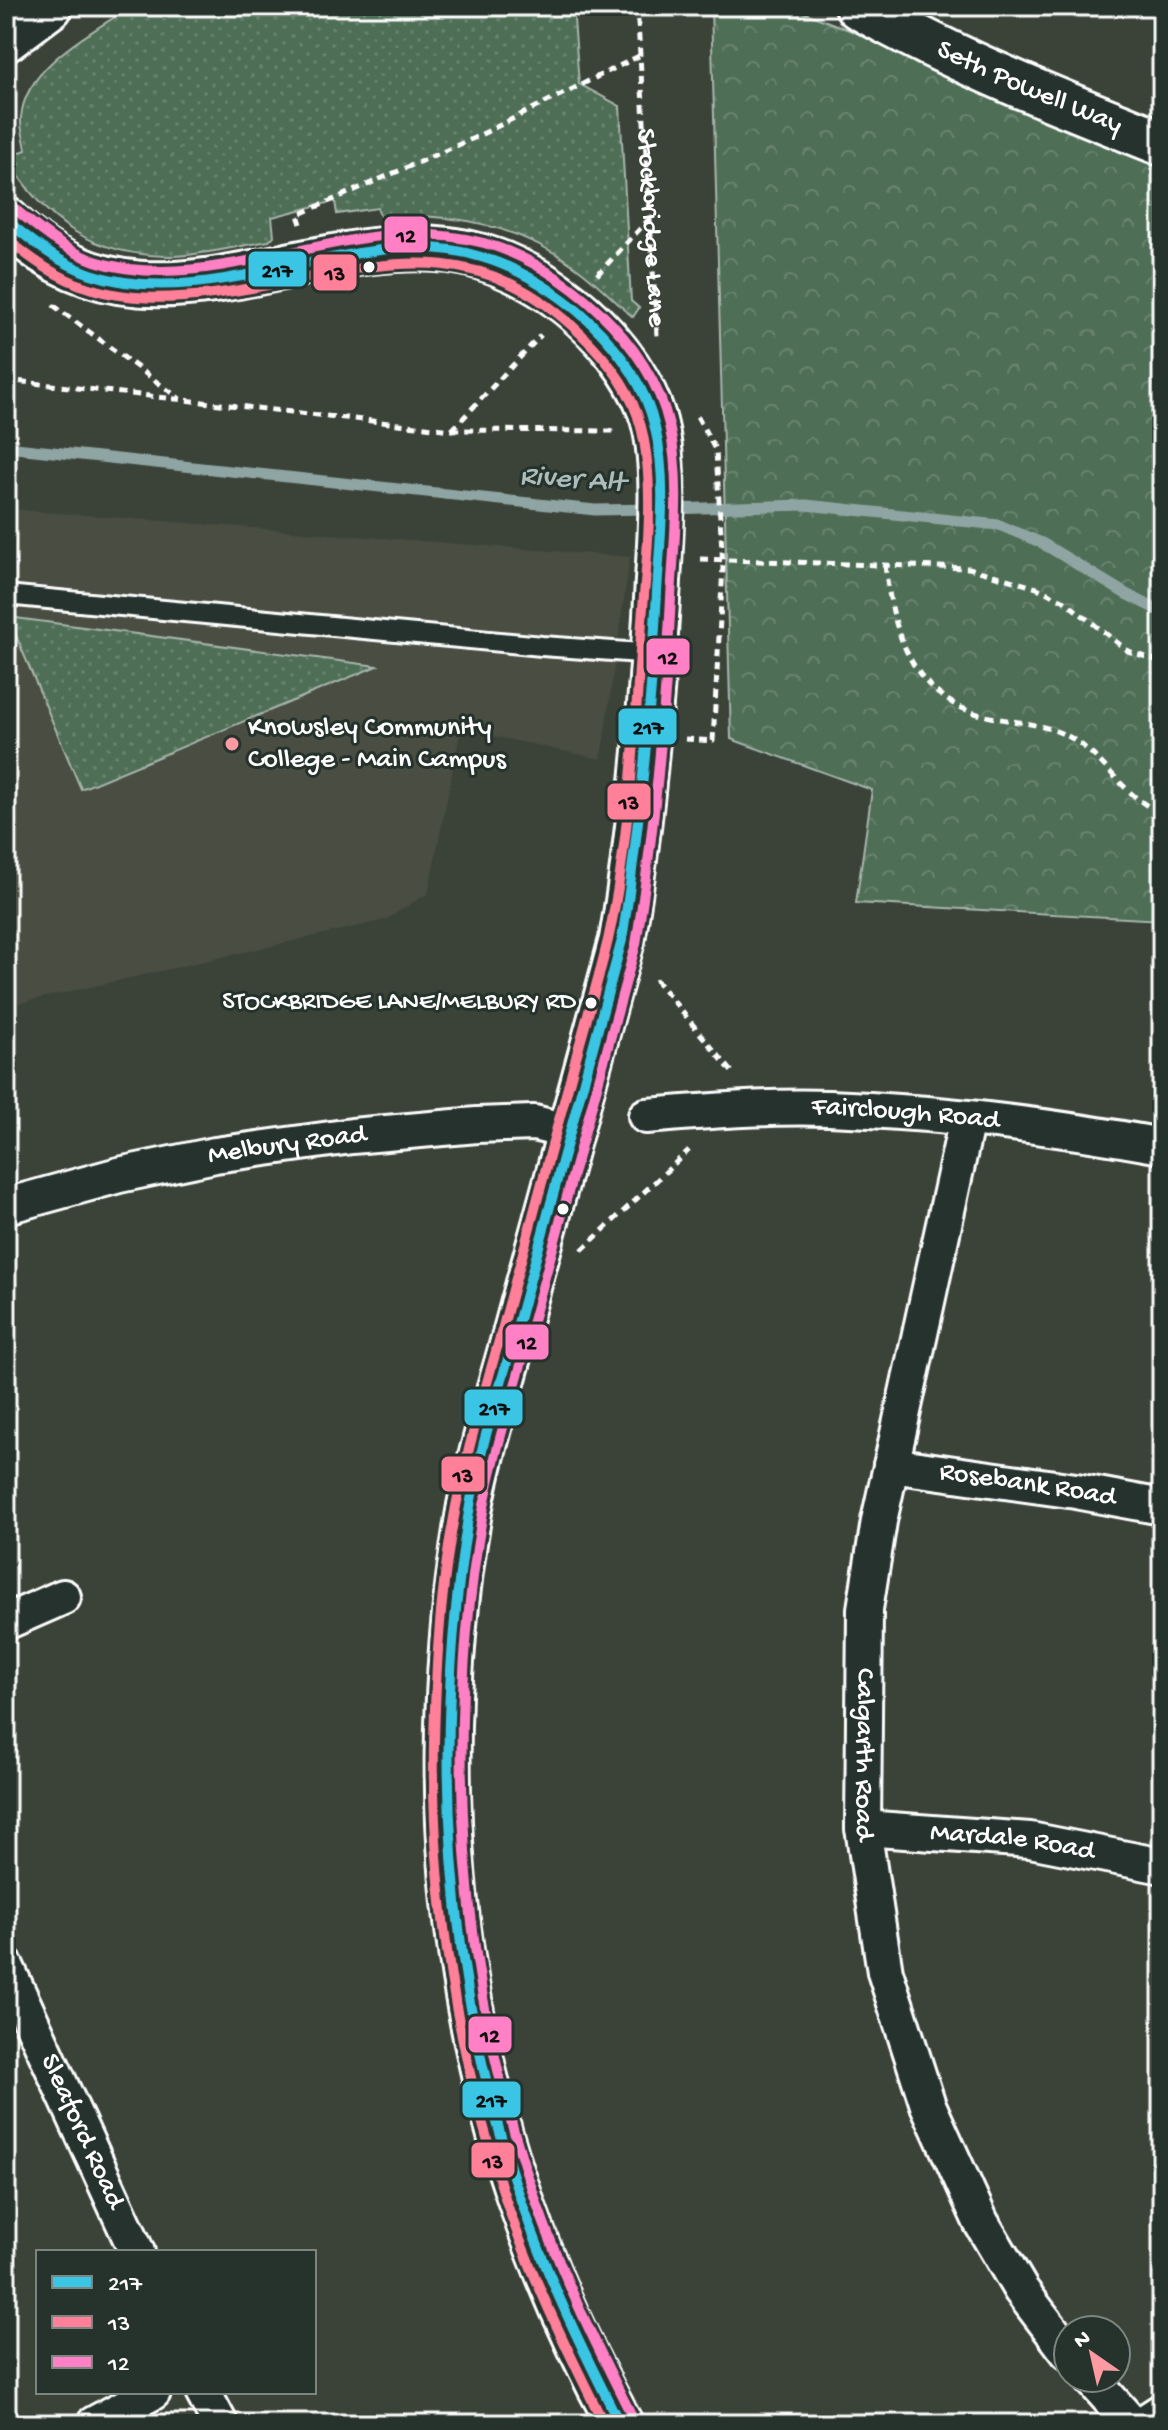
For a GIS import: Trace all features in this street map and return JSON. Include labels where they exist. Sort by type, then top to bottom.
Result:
[{"type":"main road","points":[[6,39],[50,6]]},
{"type":"main road","name":"Seth Powell Way","points":[[858,6],[921,41],[1073,108],[1162,143]]},
{"type":"main road","name":"Stockbridge Lane","points":[[6,220],[48,256],[78,270],[142,285],[175,286],[371,251],[413,248],[451,250],[511,269],[570,304],[610,343],[641,389],[651,410],[661,486],[660,546],[655,654],[634,864],[622,940],[471,1503],[453,1620],[447,1768],[451,1869],[462,1973],[481,2070],[516,2192],[546,2271],[596,2381],[620,2424]]},
{"type":"street","name":"Fairclough Road","points":[[646,1116],[732,1109],[829,1108],[967,1119],[1115,1137],[1162,1146]]},
{"type":"street","name":"Calgarth Road","points":[[967,1119],[891,1465],[865,1609],[863,1828],[885,1972],[928,2105],[981,2222],[1021,2290],[1052,2331]]},
{"type":"street","name":"Melbury Road","points":[[6,1206],[119,1175],[215,1155],[352,1136],[534,1123],[571,1132]]},
{"type":"street","name":"Rosebank Road","points":[[891,1465],[1076,1491],[1162,1507]]},
{"type":"street","points":[[6,1622],[63,1597]]},
{"type":"street","name":"Mardale Road","points":[[863,1828],[1030,1840],[1162,1866]]},
{"type":"street","name":"Sleaford Road","points":[[6,1966],[136,2250]]},
{"type":"street","points":[[94,2424],[149,2394]]},
{"type":"street","points":[[204,2394],[220,2424]]},
{"type":"street","points":[[1105,2394],[1132,2424]]},
{"type":"street","points":[[1142,2424],[1162,2411]]},
{"type":"lane","points":[[6,595],[655,654]]},
{"type":"path","name":"Stockbridge Lane","points":[[637,6],[658,345]]},
{"type":"path","points":[[313,263],[298,215],[474,138],[639,56]]},
{"type":"path","points":[[590,282],[650,217]]},
{"type":"path","points":[[42,296],[181,400]]},
{"type":"path","points":[[452,430],[542,334]]},
{"type":"path","points":[[6,380],[452,430],[656,431]]},
{"type":"path","points":[[674,737],[713,741],[722,559],[718,482],[716,451],[694,412]]},
{"type":"path","points":[[660,546],[722,559],[969,568],[1037,588],[1080,612],[1128,651],[1162,662]]},
{"type":"path","points":[[885,565],[895,628],[902,645],[921,674],[938,691],[954,704],[972,712],[1038,724],[1068,736],[1107,766],[1134,797],[1162,813]]},
{"type":"path","points":[[581,1251],[732,1109],[738,1078],[622,940]]},
{"type":"shaded area","name":"Knowsley Community College - Main Campus","points":[[6,509],[630,557],[601,759],[461,729],[428,893],[385,920],[6,1006]]},
{"type":"green space","points":[[133,6],[573,6],[579,84],[620,106],[631,301],[639,308],[633,317],[573,265],[529,240],[505,231],[456,219],[381,218],[377,208],[337,214],[335,201],[272,217],[274,236],[269,241],[196,254],[172,256],[119,250],[74,231],[37,200],[7,157],[26,150],[21,122],[25,100],[34,82],[63,52]]},
{"type":"green space","points":[[711,6],[788,6],[1162,153],[1162,920],[856,903],[872,790],[731,739]]},
{"type":"green space","points":[[8,617],[377,666],[81,789]]},
{"type":"waterway","name":"River Alt","points":[[6,447],[595,510],[652,509]]},
{"type":"waterway","name":"River Alt","points":[[670,509],[806,505],[999,525],[1042,543],[1162,612]]},
{"type":"transit line","name":"12","points":[[15,209],[73,251],[95,261],[129,269],[201,269],[381,236],[433,235],[484,243],[543,269],[599,312],[623,337],[643,365],[659,395],[669,425],[675,468],[675,533],[662,728],[643,901],[636,944],[484,1506],[471,1593],[464,1680],[462,1768],[465,1856],[475,1944],[489,2031],[510,2117],[557,2257],[633,2418]]},
{"type":"transit line","name":"217","points":[[6,220],[57,258],[91,274],[125,282],[160,285],[232,278],[339,256],[400,248],[441,249],[481,257],[537,282],[589,321],[631,371],[646,399],[655,428],[662,489],[655,636],[639,810],[622,940],[474,1483],[458,1594],[450,1682],[452,1860],[461,1948],[476,2035],[497,2121],[523,2206],[580,2344],[620,2424]]},
{"type":"transit line","name":"13","points":[[6,238],[66,279],[104,292],[135,297],[213,294],[360,268],[405,264],[449,266],[493,276],[537,298],[591,344],[625,388],[641,427],[648,477],[648,530],[633,750],[621,866],[604,955],[476,1422],[455,1510],[441,1609],[434,1742],[434,1801],[443,1919],[451,1978],[475,2094],[518,2235],[604,2424]]},
{"type":"place","name":"Knowsley Community College - Main Campus","points":[[232,744]]},
{"type":"place","name":"STOCKBRIDGE LANE/MELBURY RD","points":[[591,1003]]}]
